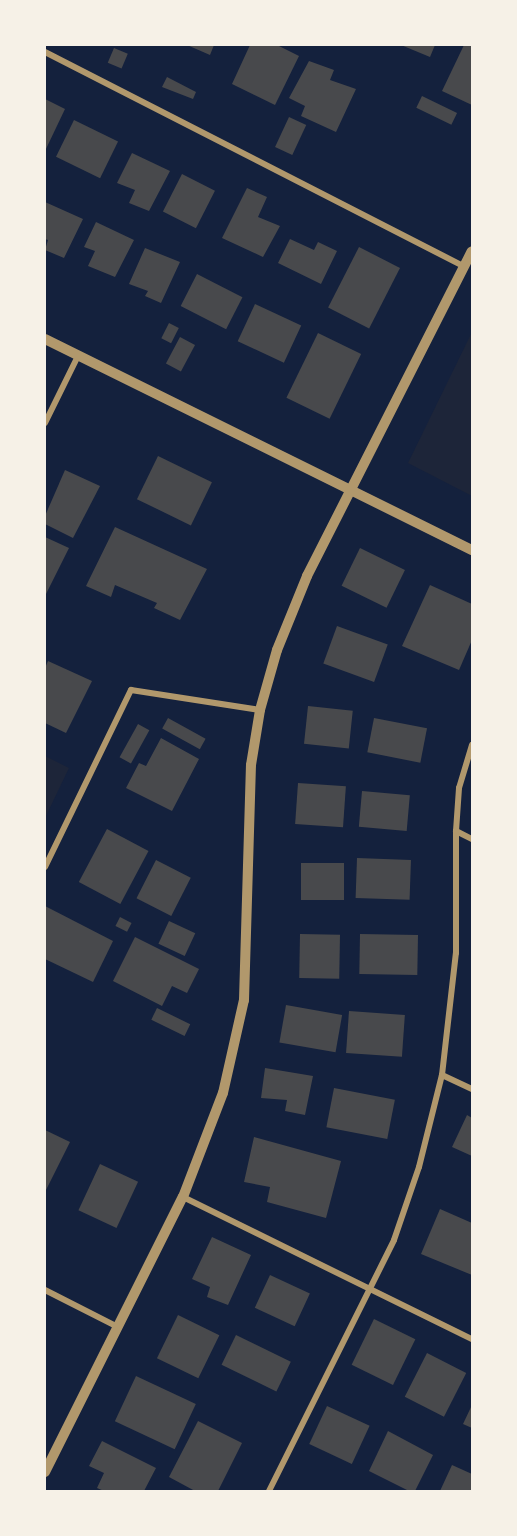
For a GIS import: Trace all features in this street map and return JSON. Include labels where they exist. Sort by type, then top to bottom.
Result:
[{"type":"street","points":[[45,52],[465,266]]},
{"type":"street","points":[[45,1472],[183,1197],[212,1129],[223,1093],[244,1000],[251,774],[260,710],[289,617],[307,576],[472,251]]},
{"type":"street","points":[[45,339],[472,550]]},
{"type":"street","points":[[45,423],[78,356]]},
{"type":"street","points":[[45,867],[131,690],[260,710]]},
{"type":"street","points":[[269,1491],[394,1240],[415,1177],[442,1075],[456,953],[456,831],[459,788],[472,745]]},
{"type":"street","points":[[456,831],[472,839]]},
{"type":"street","points":[[442,1075],[472,1089]]},
{"type":"street","points":[[183,1197],[472,1339]]},
{"type":"street","points":[[45,1290],[118,1327]]},
{"type":"shaded area","points":[[472,332],[472,496],[408,463]]},
{"type":"shaded area","points":[[45,756],[69,768],[45,818]]},
{"type":"building","points":[[187,45],[214,45],[210,55]]},
{"type":"building","points":[[250,45],[277,45],[299,56],[275,105],[232,84]]},
{"type":"building","points":[[401,45],[435,45],[430,57]]},
{"type":"building","points":[[464,45],[472,45],[472,105],[442,91]]},
{"type":"building","points":[[114,48],[128,54],[122,69],[108,63]]},
{"type":"building","points":[[309,61],[334,70],[330,80],[356,89],[336,132],[301,116],[305,106],[289,98]]},
{"type":"building","points":[[167,77],[196,92],[193,99],[162,87]]},
{"type":"building","points":[[422,96],[457,113],[451,125],[416,108]]},
{"type":"building","points":[[45,99],[65,109],[45,151]]},
{"type":"building","points":[[289,117],[306,125],[292,155],[275,147]]},
{"type":"building","points":[[74,120],[118,141],[100,178],[56,157]]},
{"type":"building","points":[[132,153],[170,171],[149,211],[129,203],[135,190],[117,183]]},
{"type":"building","points":[[182,174],[215,191],[196,228],[163,211]]},
{"type":"building","points":[[247,188],[267,197],[258,217],[280,226],[263,257],[222,238]]},
{"type":"building","points":[[45,202],[83,219],[64,258],[45,250],[48,240],[45,239]]},
{"type":"building","points":[[96,222],[134,240],[115,277],[88,266],[95,251],[84,247]]},
{"type":"building","points":[[290,239],[314,250],[318,242],[337,251],[321,284],[278,263]]},
{"type":"building","points":[[359,247],[400,268],[369,328],[328,308]]},
{"type":"building","points":[[145,248],[180,262],[161,303],[145,296],[148,291],[129,284]]},
{"type":"building","points":[[197,274],[242,297],[226,329],[181,306]]},
{"type":"building","points":[[255,304],[301,326],[284,363],[238,341]]},
{"type":"building","points":[[169,323],[179,328],[171,343],[161,338]]},
{"type":"building","points":[[318,333],[361,354],[330,419],[286,398]]},
{"type":"building","points":[[180,337],[195,345],[181,371],[166,363]]},
{"type":"building","points":[[158,456],[212,482],[191,525],[137,499]]},
{"type":"building","points":[[65,470],[100,486],[73,538],[45,524],[45,516]]},
{"type":"building","points":[[115,527],[207,569],[180,620],[154,608],[157,603],[115,585],[111,597],[86,586]]},
{"type":"building","points":[[45,537],[69,548],[45,596]]},
{"type":"building","points":[[360,548],[405,570],[387,608],[342,586]]},
{"type":"building","points":[[430,585],[472,604],[472,640],[459,670],[402,646]]},
{"type":"building","points":[[337,626],[388,644],[374,682],[323,664]]},
{"type":"building","points":[[48,661],[92,681],[66,733],[45,723],[45,668]]},
{"type":"building","points":[[308,706],[353,711],[349,748],[304,744]]},
{"type":"building","points":[[168,718],[206,739],[200,749],[162,728]]},
{"type":"building","points":[[374,718],[427,728],[420,763],[367,752]]},
{"type":"building","points":[[138,724],[149,730],[131,764],[120,757]]},
{"type":"building","points":[[161,738],[199,759],[172,811],[126,788],[139,763],[146,766]]},
{"type":"building","points":[[298,783],[346,786],[343,827],[295,824]]},
{"type":"building","points":[[362,791],[410,795],[407,831],[359,827]]},
{"type":"building","points":[[107,829],[148,851],[120,904],[79,882]]},
{"type":"building","points":[[357,858],[411,860],[410,900],[356,898]]},
{"type":"building","points":[[156,860],[191,878],[171,916],[136,898]]},
{"type":"building","points":[[301,863],[344,863],[344,900],[301,900]]},
{"type":"building","points":[[45,906],[113,941],[93,982],[45,959]]},
{"type":"building","points":[[120,917],[132,923],[127,932],[115,926]]},
{"type":"building","points":[[169,921],[195,933],[185,956],[158,944]]},
{"type":"building","points":[[300,934],[340,935],[339,979],[299,978]]},
{"type":"building","points":[[360,934],[418,935],[417,975],[359,974]]},
{"type":"building","points":[[135,937],[199,969],[187,993],[172,986],[162,1006],[113,981]]},
{"type":"building","points":[[286,1005],[342,1015],[336,1052],[279,1042]]},
{"type":"building","points":[[157,1008],[190,1024],[185,1036],[151,1020]]},
{"type":"building","points":[[349,1011],[405,1015],[402,1057],[346,1053]]},
{"type":"building","points":[[265,1068],[313,1076],[305,1115],[285,1111],[287,1100],[261,1098]]},
{"type":"building","points":[[334,1088],[395,1100],[387,1139],[326,1127]]},
{"type":"building","points":[[467,1115],[472,1118],[472,1156],[452,1147]]},
{"type":"building","points":[[45,1130],[70,1142],[45,1192]]},
{"type":"building","points":[[254,1137],[341,1161],[326,1218],[267,1202],[270,1187],[244,1182]]},
{"type":"building","points":[[100,1164],[138,1182],[117,1228],[78,1210]]},
{"type":"building","points":[[440,1209],[472,1223],[472,1275],[421,1254]]},
{"type":"building","points":[[212,1237],[251,1255],[228,1305],[207,1297],[210,1287],[192,1279]]},
{"type":"building","points":[[270,1275],[310,1294],[295,1326],[255,1308]]},
{"type":"building","points":[[178,1315],[219,1335],[198,1378],[157,1358]]},
{"type":"building","points":[[374,1319],[415,1339],[393,1385],[352,1365]]},
{"type":"building","points":[[236,1335],[291,1362],[276,1391],[222,1365]]},
{"type":"building","points":[[427,1353],[466,1373],[444,1417],[405,1397]]},
{"type":"building","points":[[136,1376],[196,1404],[175,1449],[115,1421]]},
{"type":"building","points":[[472,1405],[472,1428],[463,1424]]},
{"type":"building","points":[[327,1406],[370,1426],[352,1464],[309,1444]]},
{"type":"building","points":[[198,1421],[242,1443],[218,1491],[195,1491],[169,1477]]},
{"type":"building","points":[[388,1431],[433,1455],[415,1491],[409,1491],[369,1471]]},
{"type":"building","points":[[102,1441],[156,1468],[144,1491],[104,1491],[97,1488],[104,1473],[89,1466]]},
{"type":"building","points":[[452,1465],[472,1474],[472,1491],[440,1491]]}]
